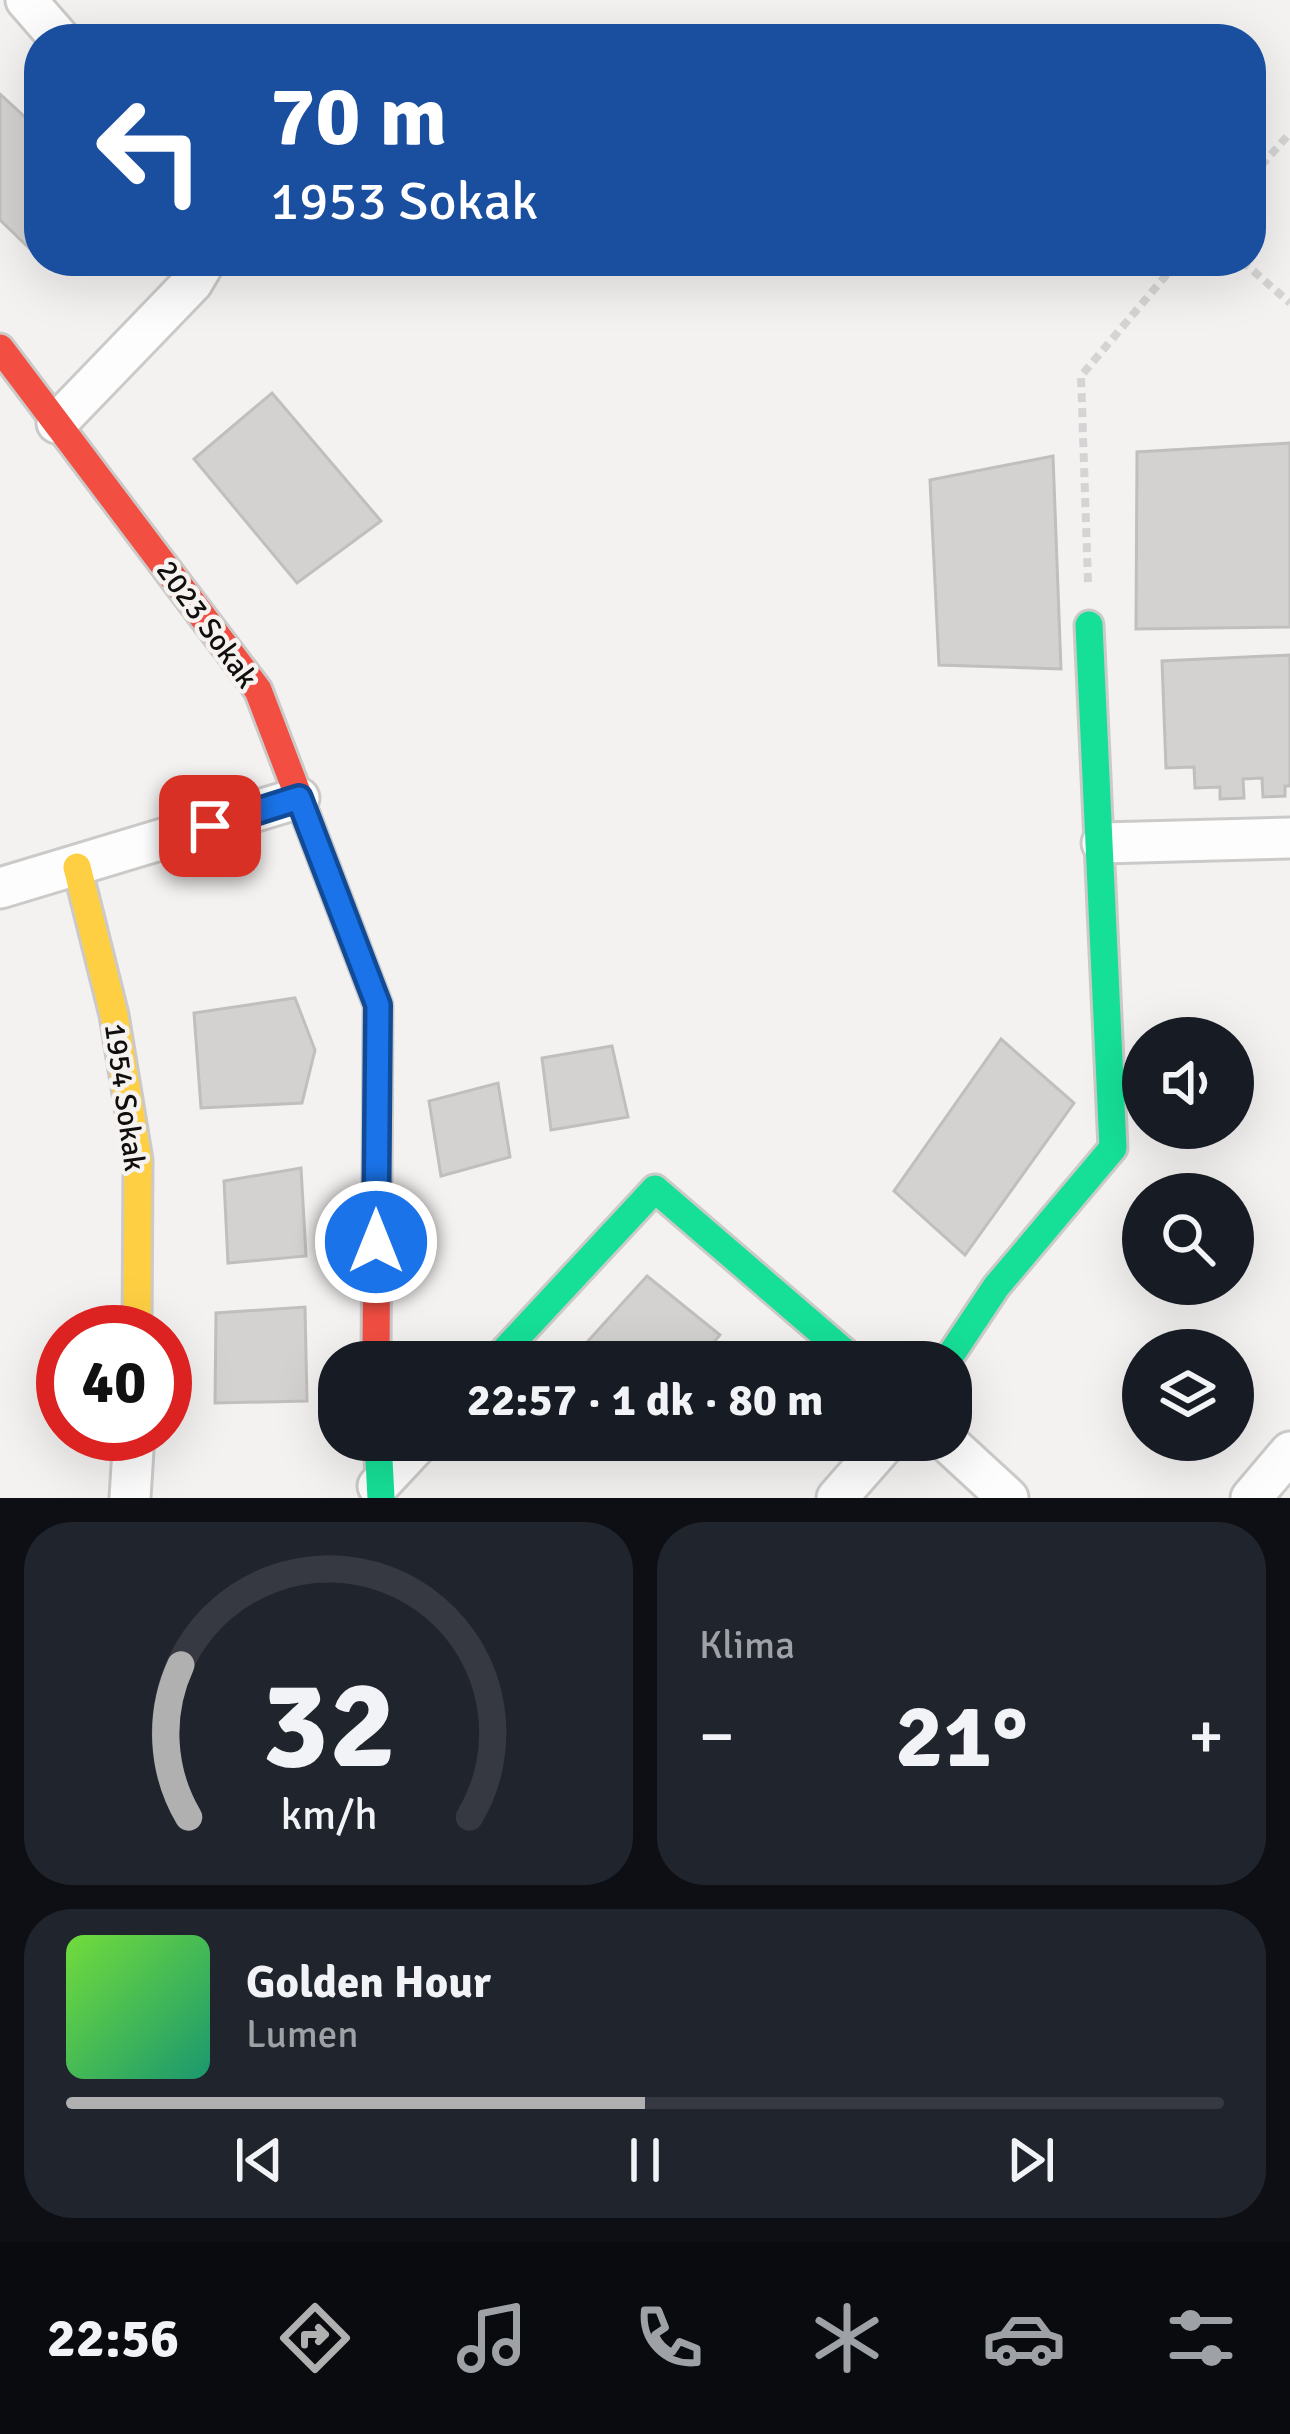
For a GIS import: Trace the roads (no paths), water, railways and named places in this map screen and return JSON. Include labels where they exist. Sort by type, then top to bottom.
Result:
[{"type":"street","points":[[26,0],[47,24]]},
{"type":"street","points":[[57,423],[196,276]]},
{"type":"street","name":"2023 Sokak","points":[[0,348],[13,393],[57,423],[258,689],[378,1005],[376,1341]]},
{"type":"street","points":[[960,1341],[996,1287],[1113,1148],[1089,625]]},
{"type":"street","points":[[0,888],[299,798]]},
{"type":"street","points":[[1102,843],[1290,838]]},
{"type":"street","name":"1954 Sokak","points":[[77,868],[114,1015],[138,1160],[137,1305]]},
{"type":"street","points":[[514,1341],[655,1189],[832,1341]]},
{"type":"street","points":[[1251,1498],[1290,1452]]},
{"type":"street","points":[[130,1498],[132,1461]]},
{"type":"street","points":[[378,1461],[380,1492]]},
{"type":"street","points":[[380,1492],[404,1461]]},
{"type":"street","points":[[837,1498],[870,1461]]},
{"type":"street","points":[[968,1461],[1008,1498]]}]
